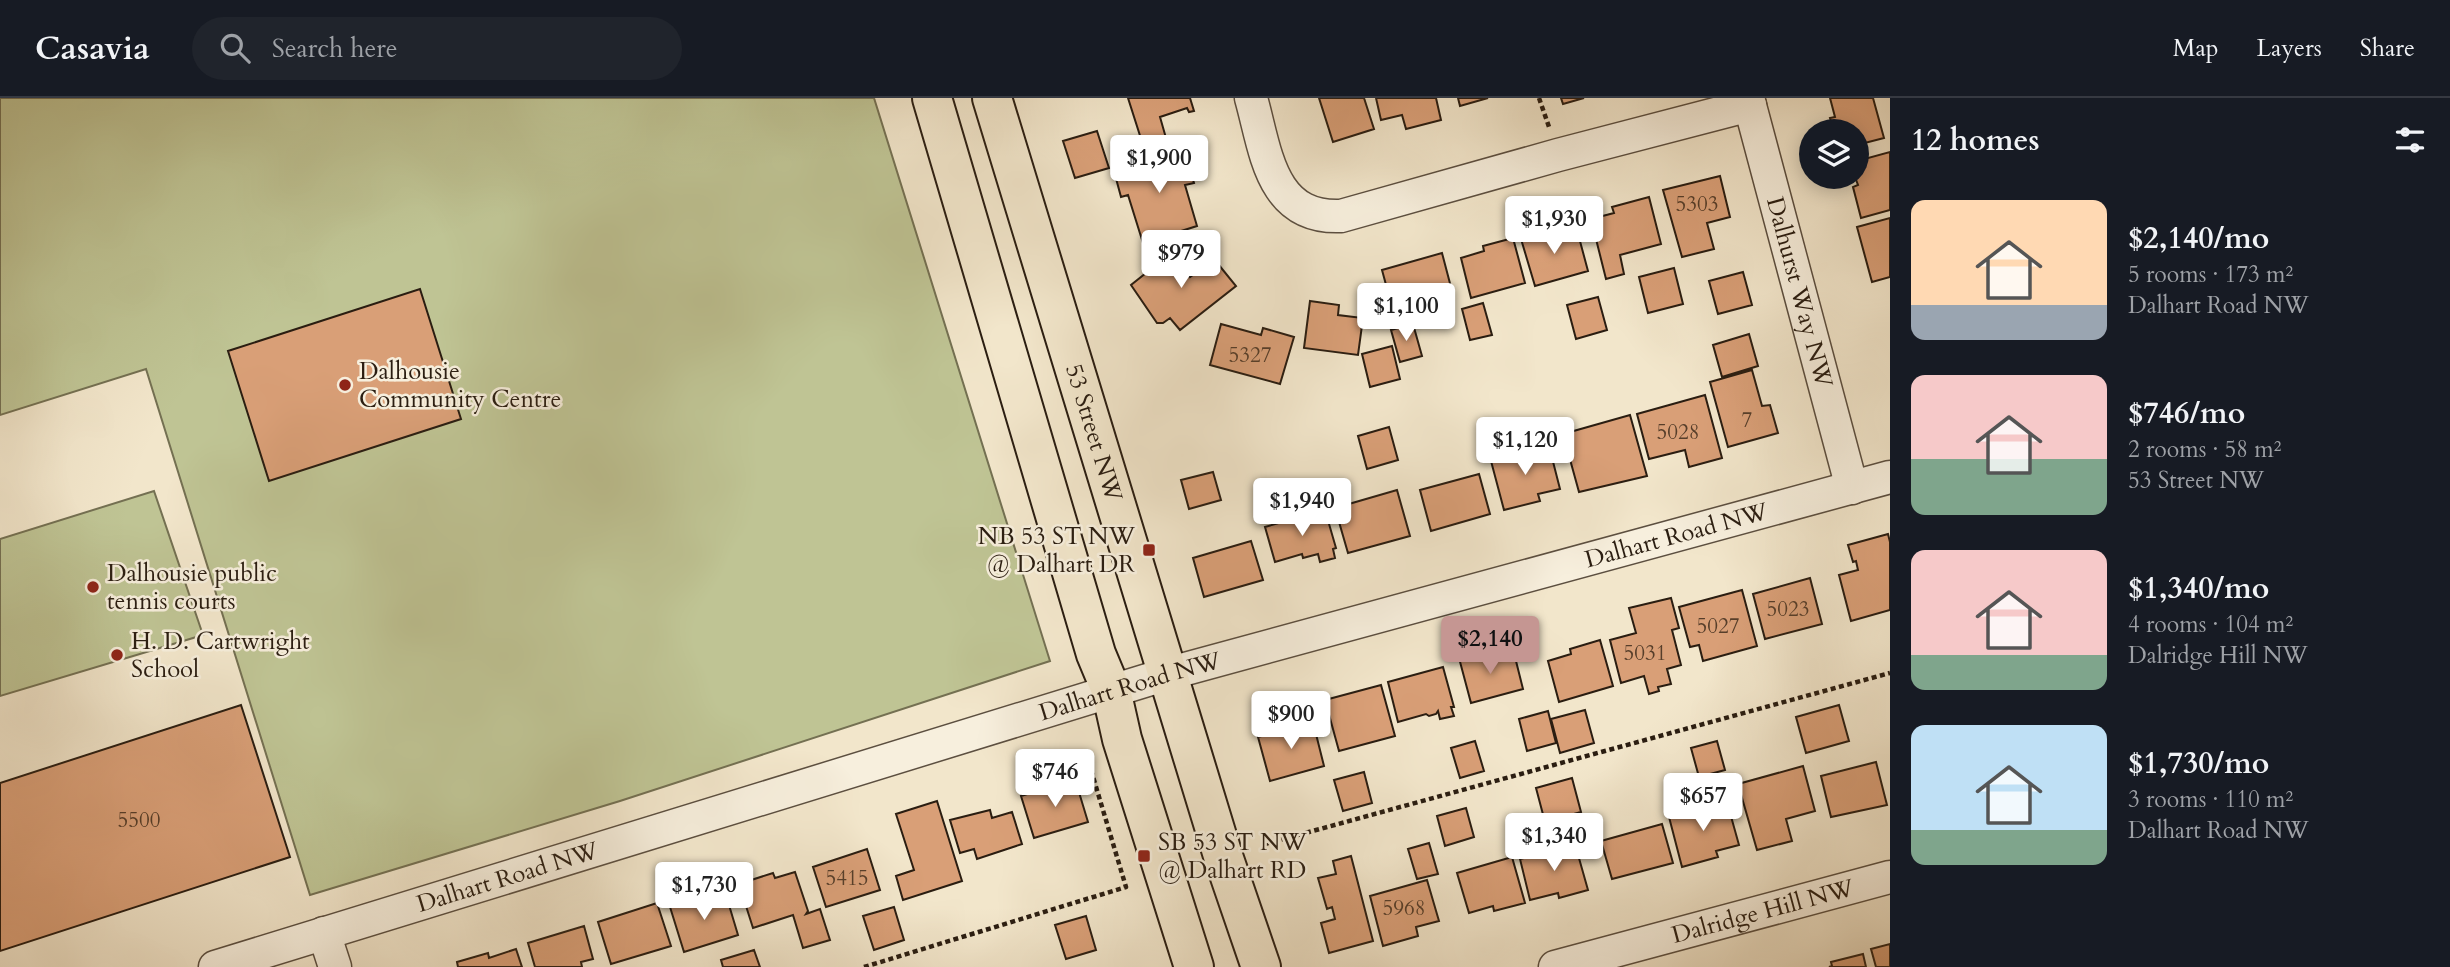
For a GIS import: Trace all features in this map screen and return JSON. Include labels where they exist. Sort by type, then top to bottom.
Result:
[{"type":"main road","points":[[932,98],[1096,653],[1111,691],[1122,739],[1194,967]]},
{"type":"main road","name":"53 Street NW","points":[[992,98],[1224,859],[1261,967]]},
{"type":"street","points":[[1251,98],[1276,184],[1294,204],[1305,211],[1328,217],[1341,216],[1749,102]]},
{"type":"street","name":"Dalhurst Way NW","points":[[1749,102],[1852,488]]},
{"type":"street","name":"Dalhart Road NW","points":[[215,967],[1167,674],[1890,477]]},
{"type":"street","name":"Dalridge Hill NW","points":[[1555,967],[1890,877]]},
{"type":"street","points":[[324,933],[335,967]]},
{"type":"path","points":[[1539,98],[1550,131]]},
{"type":"path","points":[[1265,844],[1890,673]]},
{"type":"path","points":[[864,967],[1126,887],[1085,750]]},
{"type":"green space","points":[[0,98],[874,98],[1050,661],[620,801],[310,895],[146,369],[0,415]]},
{"type":"green space","name":"Dalhousie public tennis courts","points":[[154,491],[203,635],[0,696],[0,539]]},
{"type":"building","points":[[1128,98],[1190,98],[1194,111],[1189,112],[1187,108],[1160,117],[1166,138],[1143,145]]},
{"type":"building","points":[[1319,98],[1364,98],[1374,129],[1333,142]]},
{"type":"building","points":[[1376,98],[1436,98],[1441,120],[1406,129],[1402,115],[1381,120]]},
{"type":"building","points":[[1458,98],[1488,98],[1460,106]]},
{"type":"building","points":[[1561,98],[1584,98],[1563,104]]},
{"type":"building","points":[[1830,98],[1873,98],[1884,138],[1869,142],[1869,119],[1830,119],[1835,117]]},
{"type":"building","points":[[1097,131],[1109,168],[1075,178],[1063,141]]},
{"type":"building","points":[[1184,149],[1194,183],[1185,185],[1197,226],[1143,243],[1128,195],[1121,197],[1114,171]]},
{"type":"building","points":[[1890,152],[1890,210],[1861,218],[1854,189],[1869,189],[1869,158]]},
{"type":"building","points":[[1720,176],[1730,217],[1707,223],[1714,249],[1682,257],[1663,190]]},
{"type":"building","points":[[1649,197],[1661,244],[1620,255],[1624,274],[1606,279],[1591,219],[1614,213],[1612,207]]},
{"type":"building","points":[[1890,218],[1890,277],[1872,282],[1857,227]]},
{"type":"building","points":[[1552,230],[1554,237],[1577,230],[1588,271],[1535,286],[1521,239]]},
{"type":"building","points":[[1513,238],[1525,283],[1471,298],[1461,258],[1484,251],[1483,246]]},
{"type":"building","points":[[1171,253],[1190,277],[1214,259],[1236,286],[1180,330],[1170,318],[1163,323],[1157,323],[1131,285]]},
{"type":"building","points":[[1442,253],[1452,291],[1392,307],[1382,270]]},
{"type":"building","points":[[1674,268],[1683,304],[1648,313],[1639,277]]},
{"type":"building","points":[[1743,272],[1752,305],[1718,314],[1709,281]]},
{"type":"building","name":"Dalhousie Community Centre","points":[[420,289],[461,419],[269,481],[228,351]]},
{"type":"building","points":[[1598,297],[1607,330],[1576,339],[1567,305]]},
{"type":"building","points":[[1310,301],[1339,305],[1338,315],[1363,318],[1358,355],[1304,348]]},
{"type":"building","points":[[1483,303],[1492,335],[1470,340],[1462,309]]},
{"type":"building","points":[[1221,324],[1261,335],[1263,328],[1294,337],[1280,384],[1210,365]]},
{"type":"building","points":[[1413,324],[1422,356],[1400,362],[1391,330]]},
{"type":"building","points":[[1749,334],[1758,366],[1722,377],[1713,345]]},
{"type":"building","points":[[1392,346],[1400,379],[1370,387],[1362,354]]},
{"type":"building","points":[[1752,370],[1762,406],[1770,405],[1778,433],[1728,447],[1710,382]]},
{"type":"building","points":[[1705,395],[1722,458],[1689,467],[1685,450],[1649,459],[1637,414]]},
{"type":"building","points":[[1630,415],[1647,476],[1579,492],[1563,434]]},
{"type":"building","points":[[1389,427],[1398,460],[1367,469],[1358,436]]},
{"type":"building","points":[[1549,446],[1560,489],[1538,494],[1540,501],[1504,510],[1491,461]]},
{"type":"building","points":[[1213,472],[1221,500],[1189,509],[1181,480]]},
{"type":"building","points":[[1479,474],[1490,514],[1431,531],[1420,490]]},
{"type":"building","points":[[1397,490],[1410,536],[1348,553],[1335,508]]},
{"type":"building","points":[[1325,510],[1336,548],[1333,549],[1335,558],[1320,562],[1318,554],[1303,558],[1302,554],[1275,562],[1265,527]]},
{"type":"building","points":[[1888,534],[1890,610],[1851,621],[1839,575],[1858,570],[1848,545]]},
{"type":"building","points":[[1251,541],[1263,580],[1204,597],[1193,558]]},
{"type":"building","points":[[1810,578],[1822,624],[1765,639],[1753,594]]},
{"type":"building","points":[[1742,590],[1757,646],[1703,661],[1699,645],[1690,647],[1679,607]]},
{"type":"building","points":[[1671,598],[1679,628],[1672,630],[1681,665],[1667,669],[1671,684],[1658,687],[1659,691],[1649,694],[1644,676],[1621,683],[1610,640],[1636,633],[1629,608]]},
{"type":"building","points":[[1600,640],[1613,686],[1559,702],[1548,661],[1571,654],[1570,649]]},
{"type":"building","points":[[1487,650],[1490,660],[1514,653],[1523,689],[1471,703],[1459,658]]},
{"type":"building","points":[[1443,667],[1454,716],[1440,719],[1438,711],[1429,716],[1426,714],[1398,722],[1388,682]]},
{"type":"building","points":[[1381,685],[1395,736],[1339,751],[1325,700]]},
{"type":"building","points":[[241,705],[290,857],[0,951],[0,783]]},
{"type":"building","points":[[1839,705],[1849,741],[1806,753],[1796,717]]},
{"type":"building","points":[[1585,710],[1594,743],[1560,753],[1551,719]]},
{"type":"building","points":[[1548,711],[1556,743],[1527,751],[1519,719]]},
{"type":"building","points":[[1313,722],[1324,766],[1270,781],[1258,737]]},
{"type":"building","points":[[1475,741],[1484,771],[1460,778],[1451,748]]},
{"type":"building","points":[[1717,741],[1725,770],[1699,777],[1691,748]]},
{"type":"building","points":[[1876,762],[1887,805],[1831,817],[1821,776]]},
{"type":"building","points":[[1803,766],[1815,811],[1786,819],[1792,841],[1757,850],[1738,784]]},
{"type":"building","points":[[1364,772],[1372,803],[1343,811],[1334,780]]},
{"type":"building","points":[[1572,778],[1581,812],[1545,822],[1536,788]]},
{"type":"building","points":[[1075,779],[1088,822],[1034,838],[1021,796]]},
{"type":"building","points":[[937,801],[962,881],[903,900],[896,876],[914,870],[896,814]]},
{"type":"building","points":[[1727,802],[1739,845],[1716,851],[1718,857],[1682,867],[1669,817]]},
{"type":"building","points":[[1466,808],[1474,837],[1445,846],[1437,816]]},
{"type":"building","points":[[990,810],[992,818],[1012,812],[1022,844],[977,859],[974,849],[960,853],[950,820]]},
{"type":"building","points":[[1662,824],[1673,863],[1612,879],[1601,841]]},
{"type":"building","points":[[1429,843],[1438,874],[1417,879],[1408,849]]},
{"type":"building","points":[[1575,844],[1588,890],[1559,898],[1558,893],[1530,900],[1520,859]]},
{"type":"building","points":[[867,849],[880,890],[826,907],[813,867]]},
{"type":"building","points":[[1351,856],[1373,941],[1329,953],[1321,923],[1335,919],[1332,907],[1327,909],[1318,878],[1336,874],[1333,861]]},
{"type":"building","points":[[1512,857],[1525,903],[1494,911],[1493,906],[1469,913],[1457,873]]},
{"type":"building","points":[[795,872],[808,911],[806,914],[820,909],[830,940],[803,948],[793,915],[753,928],[739,884],[773,873],[775,878]]},
{"type":"building","points":[[1427,880],[1439,921],[1416,927],[1418,936],[1383,946],[1370,896]]},
{"type":"building","points":[[726,895],[738,935],[684,952],[670,907],[701,897],[702,902]]},
{"type":"building","points":[[657,903],[671,946],[611,964],[598,922]]},
{"type":"building","points":[[894,907],[904,940],[874,950],[863,916]]},
{"type":"building","points":[[1086,916],[1096,950],[1066,959],[1055,925]]},
{"type":"building","points":[[584,926],[593,959],[581,962],[582,967],[535,967],[528,943]]},
{"type":"building","points":[[1890,944],[1890,967],[1876,967],[1871,949]]},
{"type":"building","points":[[516,949],[522,967],[458,967],[457,962],[488,953],[489,958]]},
{"type":"building","points":[[754,950],[760,967],[723,967],[721,960]]},
{"type":"building","points":[[1863,954],[1866,967],[1829,967],[1832,966],[1831,962]]},
{"type":"place","name":"Dalhousie Community Centre","points":[[345,385]]},
{"type":"place","name":"NB 53 ST NW @ Dalhart DR","points":[[1149,550]]},
{"type":"place","name":"Dalhousie public tennis courts","points":[[93,587]]},
{"type":"place","name":"H. D. Cartwright School","points":[[117,655]]},
{"type":"place","name":"SB 53 ST NW @ Dalhart RD","points":[[1144,856]]}]
